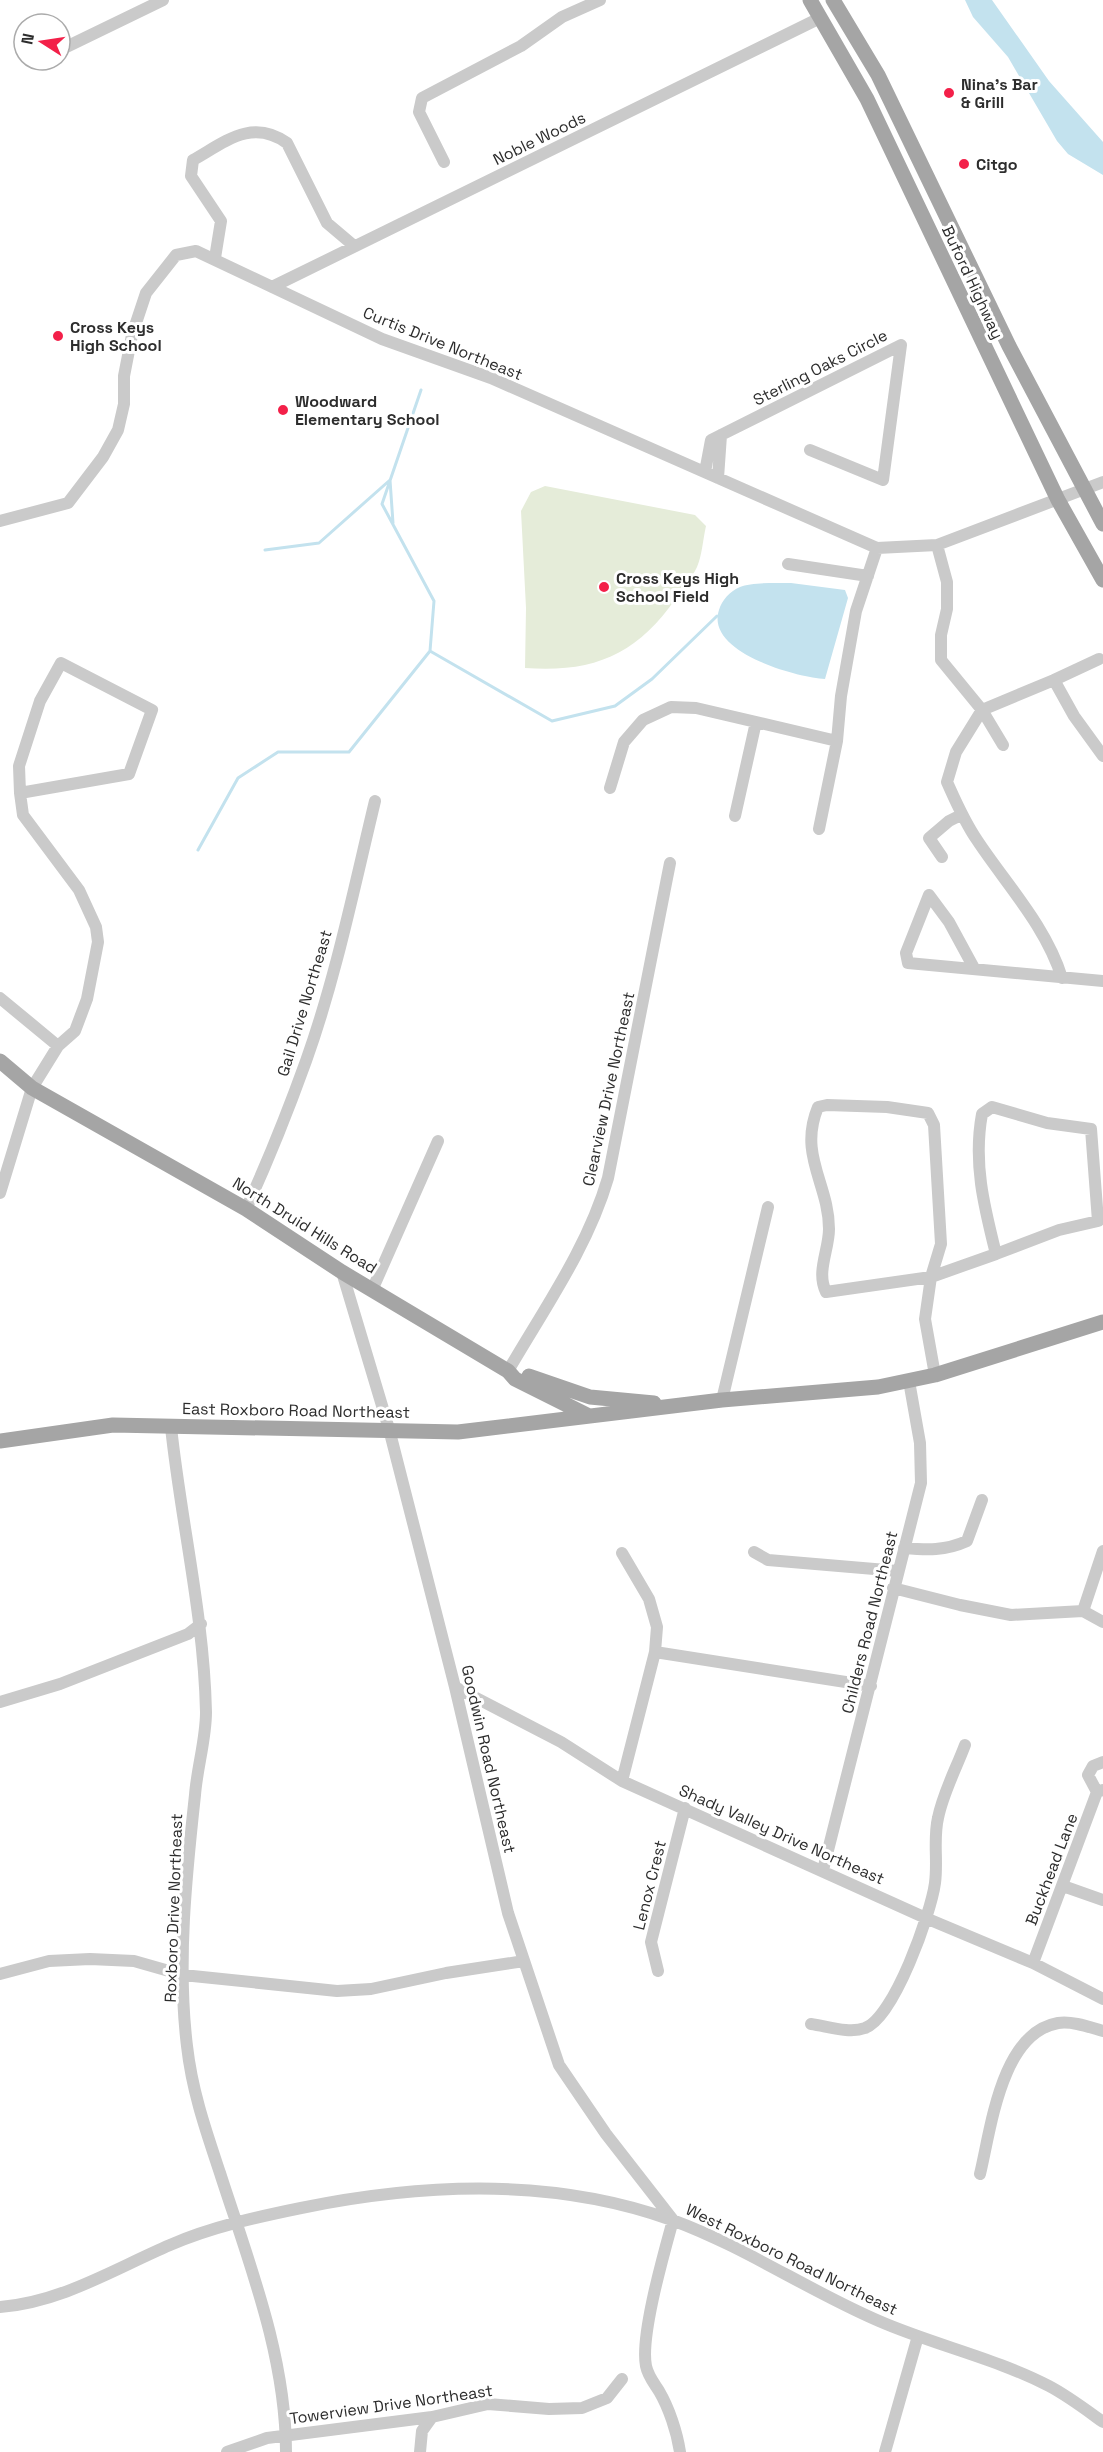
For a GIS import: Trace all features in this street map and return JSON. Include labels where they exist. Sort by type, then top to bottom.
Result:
[{"type":"main road","name":"Buford Highway","points":[[810,0],[867,99],[1058,500],[1103,580]]},
{"type":"main road","name":"Buford Highway","points":[[833,0],[878,75],[1005,338],[1103,524]]},
{"type":"main road","name":"North Druid Hills Road","points":[[0,1061],[32,1088],[246,1209],[342,1272],[373,1288],[508,1371],[515,1379],[592,1417]]},
{"type":"main road","points":[[508,1371],[519,1371],[541,1382],[590,1397],[684,1405],[878,1387],[909,1381],[935,1375],[1103,1322]]},
{"type":"main road","name":"East Roxboro Road Northeast","points":[[0,1441],[113,1425],[458,1432],[684,1405]]},
{"type":"street","points":[[72,44],[163,0]]},
{"type":"street","points":[[444,162],[419,112],[422,98],[521,46],[562,17],[600,0]]},
{"type":"street","name":"Noble Woods","points":[[272,286],[820,18]]},
{"type":"street","points":[[215,258],[221,221],[191,176],[193,160],[233,137],[256,130],[276,135],[287,143],[327,223],[353,245]]},
{"type":"street","name":"Curtis Drive Northeast","points":[[0,521],[68,503],[82,487],[118,430],[124,404],[124,376],[132,335],[146,293],[179,253],[196,251],[382,339],[491,378],[877,548],[937,545],[1103,482]]},
{"type":"street","name":"Sterling Oaks Circle","points":[[716,437],[901,345],[883,480],[810,450]]},
{"type":"street","points":[[705,472],[716,437]]},
{"type":"street","points":[[716,437],[718,478]]},
{"type":"street","points":[[937,545],[947,582],[948,609],[940,635],[941,660],[982,710],[1003,746]]},
{"type":"street","points":[[819,829],[837,741],[841,696],[856,611],[877,548]]},
{"type":"street","points":[[788,564],[868,576]]},
{"type":"street","points":[[1062,978],[1055,954],[962,815],[947,782],[956,752],[982,710],[1099,659]]},
{"type":"street","points":[[0,1193],[3,1171],[32,1088],[58,1046],[75,1031],[87,999],[98,942],[96,927],[79,890],[23,815],[20,793],[19,766],[40,701],[61,663],[152,710],[129,774],[20,793]]},
{"type":"street","points":[[1054,680],[1103,756]]},
{"type":"street","points":[[610,788],[624,742],[643,720],[671,707],[696,708],[837,741]]},
{"type":"street","points":[[735,816],[756,722]]},
{"type":"street","name":"Gail Drive Northeast","points":[[246,1209],[269,1157],[306,1060],[330,981],[375,801]]},
{"type":"street","points":[[942,857],[929,838],[949,821],[962,815]]},
{"type":"street","name":"Clearview Drive Northeast","points":[[508,1371],[587,1235],[601,1204],[670,863]]},
{"type":"street","points":[[974,968],[950,922],[929,895],[906,953],[908,963],[1103,981]]},
{"type":"street","points":[[0,998],[58,1046]]},
{"type":"street","points":[[935,1375],[925,1319],[931,1278],[941,1244],[934,1125],[928,1113],[887,1107],[818,1107],[811,1130],[811,1156],[821,1185],[830,1227],[821,1281],[826,1292],[931,1278],[996,1254],[1059,1230],[1098,1221],[1091,1129],[1047,1123],[992,1107],[982,1114],[977,1162],[980,1191],[996,1254]]},
{"type":"street","points":[[373,1288],[438,1142]]},
{"type":"street","points":[[722,1400],[768,1208]]},
{"type":"street","name":"Goodwin Road Northeast","points":[[342,1272],[389,1429],[455,1687],[508,1912],[559,2065],[606,2134],[673,2220]]},
{"type":"street","name":"Childers Road Northeast","points":[[823,1870],[921,1484],[920,1443],[909,1381]]},
{"type":"street","name":"Roxboro Drive Northeast","points":[[171,1426],[177,1488],[201,1624],[206,1716],[189,1849],[183,1975],[187,2045],[195,2098],[273,2344],[286,2435],[286,2452]]},
{"type":"street","points":[[904,1548],[951,1548],[967,1540],[982,1500]]},
{"type":"street","points":[[1083,1611],[1103,1551]]},
{"type":"street","points":[[754,1552],[768,1560],[898,1571]]},
{"type":"street","points":[[622,1553],[649,1599],[657,1627],[655,1652],[622,1781]]},
{"type":"street","points":[[893,1588],[1011,1615],[1083,1611],[1103,1622]]},
{"type":"street","points":[[0,1702],[70,1680],[188,1634],[201,1624]]},
{"type":"street","points":[[655,1652],[871,1686]]},
{"type":"street","name":"Shady Valley Drive Northeast","points":[[455,1687],[561,1742],[622,1781],[928,1919],[1033,1963],[1103,1998]]},
{"type":"street","points":[[811,2024],[850,2030],[864,2029],[878,2022],[889,2003],[928,1919],[937,1865],[938,1819],[965,1745]]},
{"type":"street","points":[[1100,1791],[1088,1775],[1093,1766],[1103,1762]]},
{"type":"street","name":"Buckhead Lane","points":[[1033,1963],[1100,1791]]},
{"type":"street","name":"Lenox Crest","points":[[658,1971],[651,1942],[685,1808]]},
{"type":"street","points":[[1063,1886],[1103,1900]]},
{"type":"street","points":[[0,1974],[49,1961],[90,1959],[134,1961],[183,1975],[337,1991],[371,1989],[446,1973],[524,1961]]},
{"type":"street","points":[[980,2174],[1006,2074],[1022,2046],[1035,2033],[1058,2024],[1081,2025],[1103,2031]]},
{"type":"street","name":"West Roxboro Road Northeast","points":[[0,2307],[79,2288],[171,2244],[300,2208],[375,2195],[457,2187],[576,2195],[673,2220],[843,2304],[918,2337],[996,2363],[1048,2385],[1103,2422]]},
{"type":"street","points":[[673,2220],[657,2283],[645,2353],[649,2376],[659,2391],[676,2432],[681,2452]]},
{"type":"street","points":[[885,2452],[918,2337]]},
{"type":"street","name":"Towerview Drive Northeast","points":[[227,2452],[267,2438],[432,2417],[488,2404],[582,2409],[607,2398],[622,2379]]},
{"type":"street","points":[[420,2452],[422,2430],[432,2417]]},
{"type":"green space","name":"Cross Keys High School Field","points":[[545,486],[695,515],[706,526],[697,567],[661,618],[629,647],[592,663],[549,669],[525,668],[526,608],[521,511],[531,492]]},
{"type":"water","points":[[965,0],[992,0],[1049,81],[1103,142],[1103,175],[1068,154],[1057,141],[1008,57],[973,17]]},
{"type":"water","points":[[791,583],[845,590],[848,598],[825,679],[794,673],[756,660],[738,650],[725,638],[718,625],[720,606],[736,589],[745,585]]},
{"type":"waterway","points":[[421,390],[382,504],[434,601],[430,651],[552,721],[615,706],[652,679],[717,616]]},
{"type":"waterway","points":[[265,550],[319,543],[390,480],[393,523]]},
{"type":"waterway","points":[[198,850],[238,778],[278,752],[349,752],[430,651]]},
{"type":"place","name":"Nina’s Bar & Grill","points":[[949,93]]},
{"type":"place","name":"Citgo","points":[[964,164]]},
{"type":"place","name":"Cross Keys High School","points":[[58,336]]},
{"type":"place","name":"Woodward Elementary School","points":[[283,410]]},
{"type":"place","name":"Cross Keys High School Field","points":[[604,587]]}]
